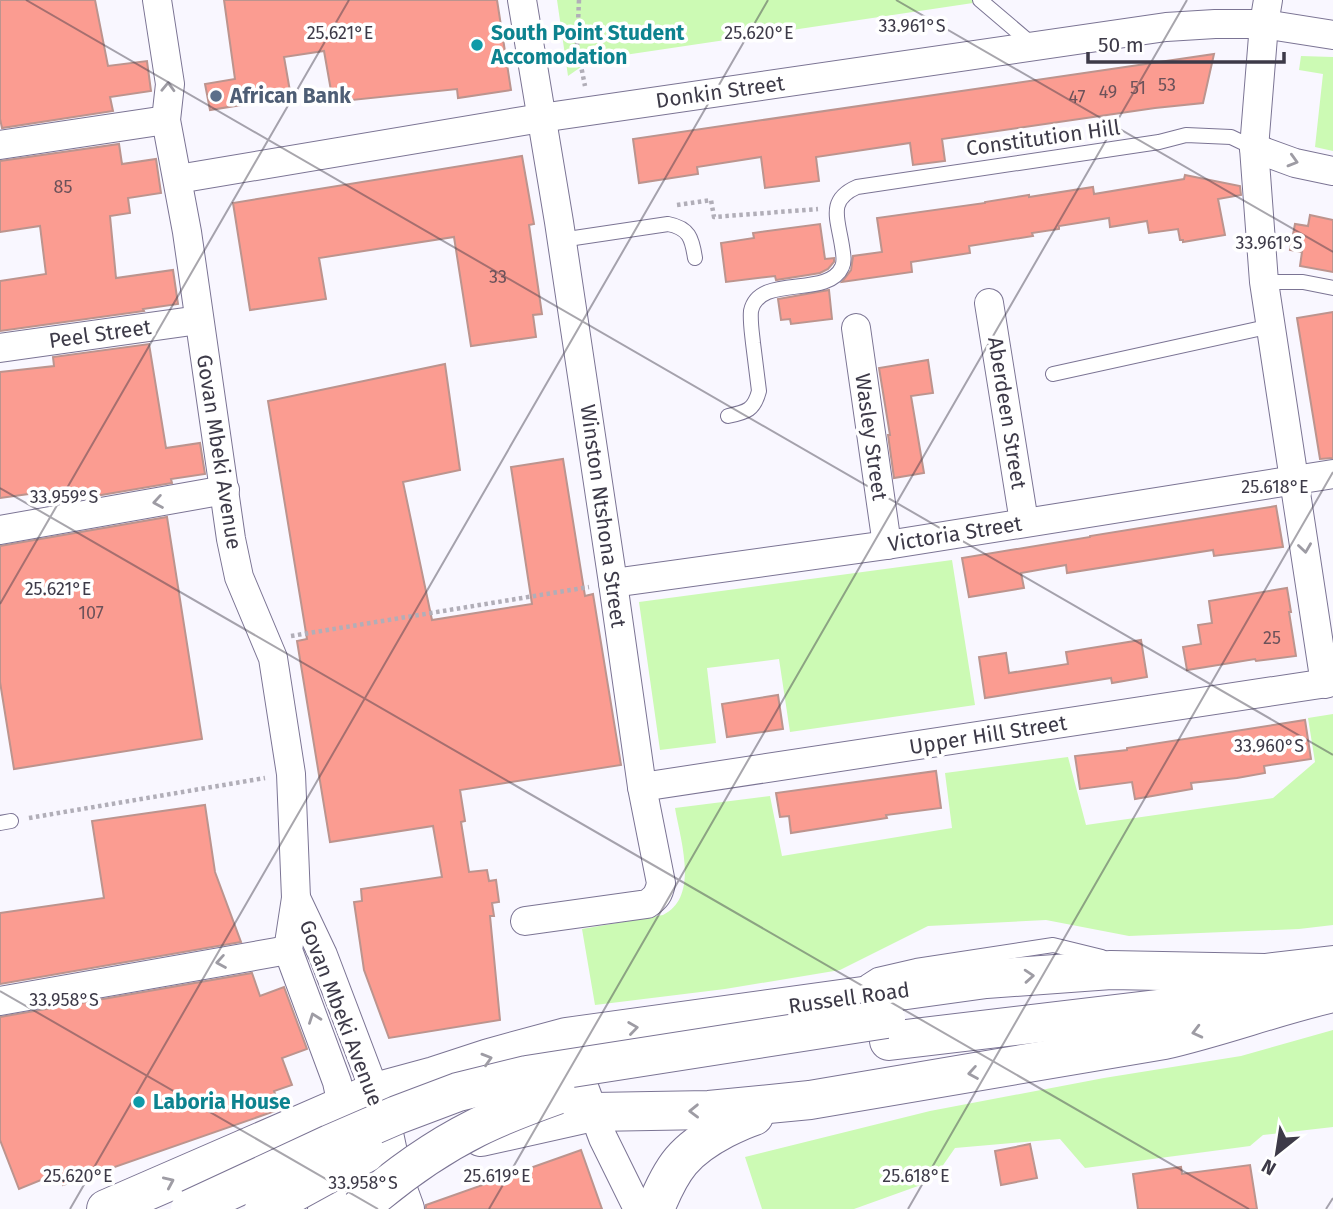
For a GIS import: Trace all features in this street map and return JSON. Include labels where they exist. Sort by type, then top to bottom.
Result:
[{"type":"main road","name":"Russell Road","points":[[106,1209],[358,1099],[566,1037],[986,979],[1111,970],[1265,973],[1333,965]]},
{"type":"main road","points":[[190,1209],[397,1115],[458,1093],[527,1075],[888,1030],[1265,973]]},
{"type":"main road","points":[[264,1209],[403,1135],[470,1111],[506,1103],[888,1030],[1241,999],[1321,995]]},
{"type":"main road","points":[[338,1208],[458,1143],[502,1131],[593,1112],[709,1110],[810,1100],[1164,1040],[1321,995]]},
{"type":"main road","points":[[338,1208],[468,1132],[556,1095]]},
{"type":"main road","points":[[338,1208],[358,1099]]},
{"type":"main road","name":"Govan Mbeki Avenue","points":[[358,1099],[395,1179]]},
{"type":"main road","points":[[655,1209],[674,1170],[691,1149],[745,1119],[810,1100]]},
{"type":"main road","points":[[346,1154],[395,1179]]},
{"type":"main road","points":[[235,1209],[346,1154]]},
{"type":"street","name":"Govan Mbeki Avenue","points":[[157,0],[170,84],[166,120],[178,179],[231,539],[239,577],[273,658],[291,774],[296,898],[289,950],[337,1082],[358,1099]]},
{"type":"street","name":"Winston Ntshona Street","points":[[522,0],[561,240],[642,787],[661,883],[656,899],[647,904],[525,921]]},
{"type":"street","points":[[1266,12],[1254,148],[1264,282],[1329,683]]},
{"type":"street","name":"Donkin Street","points":[[178,179],[541,118],[1166,27],[1215,23],[1266,12],[1333,35]]},
{"type":"street","points":[[0,145],[166,120]]},
{"type":"street","points":[[1254,148],[1295,163],[1333,171]]},
{"type":"street","name":"Aberdeen Street","points":[[989,303],[1024,522]]},
{"type":"street","name":"Peel Street","points":[[0,348],[199,320]]},
{"type":"street","name":"Wasley Street","points":[[856,328],[887,545]]},
{"type":"street","name":"Victoria Street","points":[[613,583],[887,545],[1333,474]]},
{"type":"street","points":[[0,530],[225,490]]},
{"type":"street","name":"Upper Hill Street","points":[[642,787],[1329,683]]},
{"type":"street","name":"Govan Mbeki Avenue","points":[[296,898],[323,955],[358,1099]]},
{"type":"street","points":[[0,1001],[289,950]]},
{"type":"street","points":[[566,1037],[603,1138],[638,1209]]},
{"type":"lane","points":[[980,0],[1034,46]]},
{"type":"lane","name":"Constitution Hill","points":[[838,204],[846,192],[857,187],[1158,142],[1186,135],[1231,137],[1254,148]]},
{"type":"lane","points":[[728,416],[750,409],[759,391],[751,323],[751,310],[757,299],[765,292],[826,281],[842,267],[844,258],[838,204]]},
{"type":"lane","points":[[561,240],[668,224],[684,229],[692,241],[695,258]]},
{"type":"lane","points":[[1264,282],[1304,282],[1333,288]]},
{"type":"lane","points":[[1053,374],[1272,326]]},
{"type":"path","points":[[579,0],[577,46],[581,67]]},
{"type":"path","points":[[694,202],[711,200],[714,217],[838,204]]},
{"type":"path","points":[[265,640],[613,583]]},
{"type":"path","points":[[5,822],[291,774]]},
{"type":"green space","points":[[557,0],[993,0],[591,60],[568,76]]},
{"type":"green space","points":[[1301,56],[1333,57],[1333,151],[1315,147],[1323,74],[1299,70]]},
{"type":"green space","points":[[952,560],[975,705],[790,732],[779,659],[707,668],[716,743],[660,750],[639,602]]},
{"type":"green space","points":[[1333,714],[1333,925],[1299,929],[1129,936],[1046,920],[928,926],[840,970],[725,989],[595,1005],[582,929],[663,915],[674,907],[681,895],[685,866],[675,808],[770,796],[782,856],[952,828],[945,773],[1068,757],[1086,825],[1273,798],[1315,762],[1308,718]]},
{"type":"green space","points":[[1333,1030],[1333,1127],[1263,1135],[1250,1146],[1085,1168],[1060,1139],[955,1148],[932,1181],[854,1209],[762,1209],[745,1157],[930,1111],[1104,1078],[1241,1056]]},
{"type":"building","points":[[0,0],[95,0],[108,66],[147,61],[151,91],[110,97],[113,111],[2,128]]},
{"type":"building","points":[[224,0],[497,0],[511,90],[458,98],[457,89],[333,102],[324,51],[284,57],[291,97],[210,110],[205,84],[235,79]]},
{"type":"building","points":[[1214,54],[1203,103],[942,139],[945,161],[913,165],[910,143],[816,157],[819,181],[765,188],[761,157],[697,167],[698,174],[639,183],[633,139]]},
{"type":"building","points":[[119,144],[122,164],[156,159],[161,193],[128,198],[130,213],[110,216],[116,278],[173,270],[178,304],[0,331],[0,281],[46,274],[40,226],[0,232],[0,161]]},
{"type":"building","points":[[522,156],[534,224],[529,225],[542,314],[533,315],[536,337],[471,346],[454,237],[319,258],[326,299],[250,310],[233,203]]},
{"type":"building","points":[[1185,175],[1240,186],[1241,195],[1218,199],[1225,235],[1183,242],[1178,229],[1149,233],[1147,221],[1110,227],[1109,218],[1059,226],[1059,229],[1032,233],[1033,236],[969,246],[970,253],[911,262],[912,272],[842,282],[851,270],[853,256],[882,252],[877,218],[1093,187],[1094,194],[1184,179]]},
{"type":"building","points":[[1310,215],[1333,220],[1333,272],[1300,266],[1302,252],[1290,250],[1295,224],[1308,226]]},
{"type":"building","points":[[820,224],[825,259],[834,258],[828,269],[820,273],[776,280],[775,276],[726,282],[721,243],[754,238],[753,233]]},
{"type":"building","points":[[829,290],[832,319],[791,324],[790,319],[781,320],[778,299]]},
{"type":"building","points":[[1333,312],[1333,458],[1320,459],[1297,318]]},
{"type":"building","points":[[149,344],[166,448],[200,443],[205,474],[171,479],[172,483],[66,501],[65,489],[0,498],[0,372],[54,366],[53,357]]},
{"type":"building","points":[[928,360],[933,393],[911,396],[924,473],[894,478],[879,368]]},
{"type":"building","points":[[445,364],[460,470],[403,482],[432,620],[532,604],[511,467],[563,459],[585,596],[593,594],[621,765],[460,790],[465,821],[461,822],[469,872],[487,870],[489,881],[496,880],[499,902],[492,903],[494,916],[490,916],[500,1020],[389,1038],[364,970],[354,902],[362,901],[361,889],[442,877],[433,826],[330,842],[297,641],[307,639],[268,401]]},
{"type":"building","points":[[1276,506],[1283,547],[1214,556],[1213,550],[1067,573],[1066,565],[1021,573],[1024,588],[969,597],[962,558]]},
{"type":"building","points":[[167,517],[202,739],[14,769],[0,682],[0,546]]},
{"type":"building","points":[[1287,588],[1296,656],[1255,659],[1187,670],[1183,647],[1201,644],[1198,625],[1212,623],[1209,601]]},
{"type":"building","points":[[1141,640],[1147,677],[1112,683],[1111,678],[985,698],[979,657],[1006,653],[1009,673],[1068,664],[1066,652]]},
{"type":"building","points":[[778,695],[783,729],[727,737],[722,704]]},
{"type":"building","points":[[1305,720],[1311,759],[1264,766],[1265,773],[1191,783],[1192,789],[1135,799],[1132,782],[1080,789],[1075,756],[1127,750]]},
{"type":"building","points":[[936,771],[941,808],[886,815],[887,818],[791,833],[789,816],[780,817],[776,793]]},
{"type":"building","points":[[205,805],[215,872],[241,942],[0,984],[0,913],[104,898],[92,821]]},
{"type":"building","points":[[252,973],[260,996],[284,987],[307,1049],[282,1058],[292,1085],[274,1091],[281,1109],[63,1185],[58,1173],[19,1189],[0,1140],[0,1017]]},
{"type":"building","points":[[1030,1144],[1037,1178],[1001,1185],[995,1151]]},
{"type":"building","points":[[581,1150],[602,1209],[426,1209],[426,1205]]},
{"type":"building","points":[[1250,1165],[1257,1209],[1138,1209],[1133,1174],[1181,1167],[1182,1174]]},
{"type":"place","name":"South Point Student Accomodation","points":[[477,45]]},
{"type":"place","name":"African Bank","points":[[216,96]]},
{"type":"place","name":"Laboria House","points":[[139,1102]]}]
